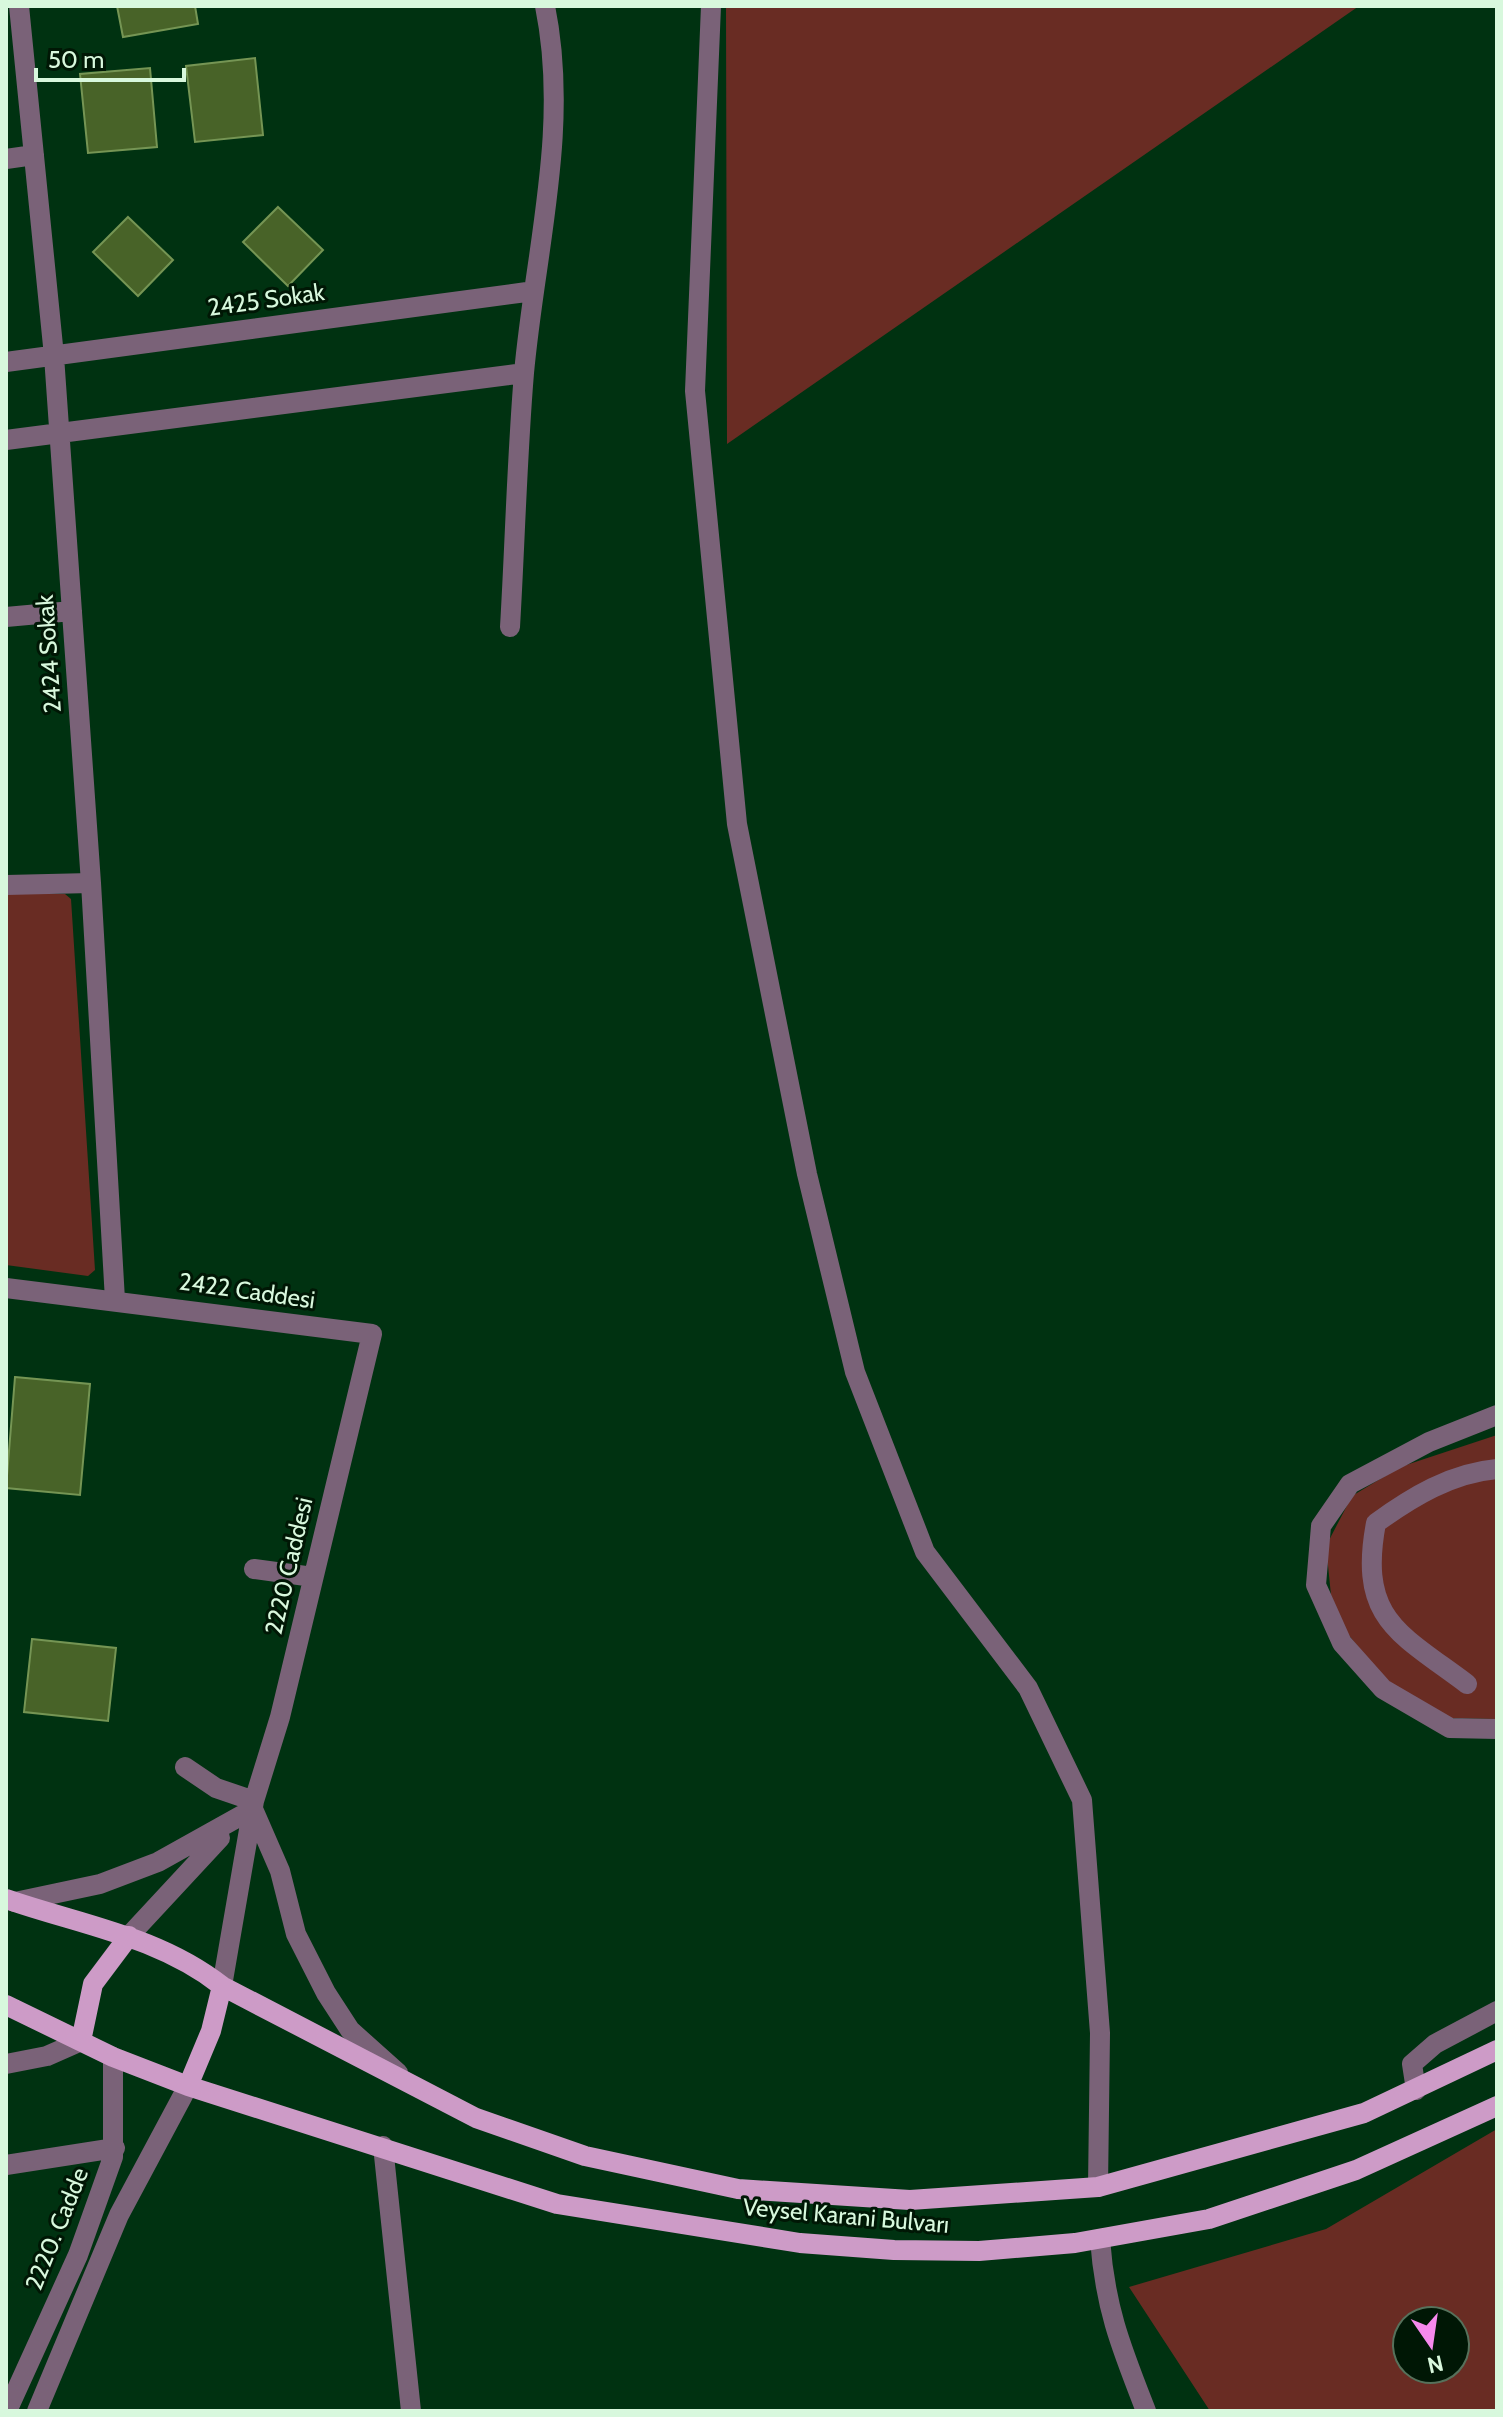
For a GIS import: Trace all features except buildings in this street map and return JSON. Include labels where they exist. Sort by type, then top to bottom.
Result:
[{"type":"main road","name":"Veysel Karani Bulvarı","points":[[10,1901],[129,1936],[189,1961],[222,1986],[476,2118],[585,2156],[738,2189],[910,2200],[1098,2187],[1364,2113],[1497,2050]]},
{"type":"main road","points":[[81,2041],[93,1984],[129,1936]]},
{"type":"main road","points":[[188,2086],[211,2031],[222,1986]]},
{"type":"main road","name":"Veysel Karani Bulvarı","points":[[6,2005],[113,2057],[188,2086],[557,2204],[800,2243],[894,2250],[979,2251],[1100,2239],[1209,2219],[1341,2175],[1497,2106]]},
{"type":"street","name":"2424 Sokak","points":[[19,6],[54,356],[91,883],[115,1300]]},
{"type":"street","points":[[510,627],[524,373],[556,105],[552,42],[545,6]]},
{"type":"street","points":[[711,6],[695,391],[737,824],[807,1174],[855,1372],[925,1552],[1028,1688],[1082,1800],[1100,2033],[1098,2187]]},
{"type":"street","points":[[6,159],[34,155]]},
{"type":"street","name":"2425 Sokak","points":[[6,362],[534,291]]},
{"type":"street","points":[[6,440],[524,373]]},
{"type":"street","points":[[6,617],[72,611]]},
{"type":"street","points":[[6,885],[91,883]]},
{"type":"street","name":"2422 Caddesi","points":[[6,1288],[372,1334]]},
{"type":"street","name":"2220 Caddesi","points":[[222,1986],[253,1805],[280,1717],[372,1334]]},
{"type":"street","points":[[1497,1415],[1429,1442],[1350,1484],[1321,1526],[1316,1585],[1342,1643],[1383,1689],[1450,1728],[1497,1729]]},
{"type":"street","points":[[1467,1684],[1399,1634],[1377,1602],[1369,1562],[1376,1523],[1416,1493],[1483,1470],[1497,1469]]},
{"type":"street","points":[[254,1569],[313,1577]]},
{"type":"street","points":[[185,1767],[216,1788],[253,1805],[280,1871],[296,1934],[326,1993],[350,2030],[406,2080]]},
{"type":"street","points":[[10,1901],[100,1884],[158,1862],[253,1805]]},
{"type":"street","points":[[129,1936],[198,1859],[253,1805]]},
{"type":"street","points":[[1416,2090],[1412,2064],[1435,2044],[1497,2011]]},
{"type":"street","points":[[6,2064],[47,2056],[81,2041]]},
{"type":"street","name":"2220. Cadde","points":[[7,2411],[78,2255],[115,2148],[113,2057]]},
{"type":"street","points":[[37,2411],[119,2215],[188,2086]]},
{"type":"street","points":[[383,2146],[411,2411]]},
{"type":"street","points":[[6,2165],[115,2148]]},
{"type":"street","points":[[1100,2239],[1103,2291],[1117,2340],[1146,2411]]},
{"type":"shaded area","points":[[726,6],[1359,6],[727,444]]},
{"type":"shaded area","points":[[6,894],[65,894],[71,899],[95,1270],[88,1276],[6,1265]]},
{"type":"shaded area","points":[[1497,1435],[1497,1719],[1449,1718],[1388,1684],[1347,1633],[1331,1595],[1326,1546],[1352,1496],[1400,1467]]},
{"type":"shaded area","points":[[1497,2129],[1497,2411],[1210,2411],[1129,2287],[1326,2229]]}]
